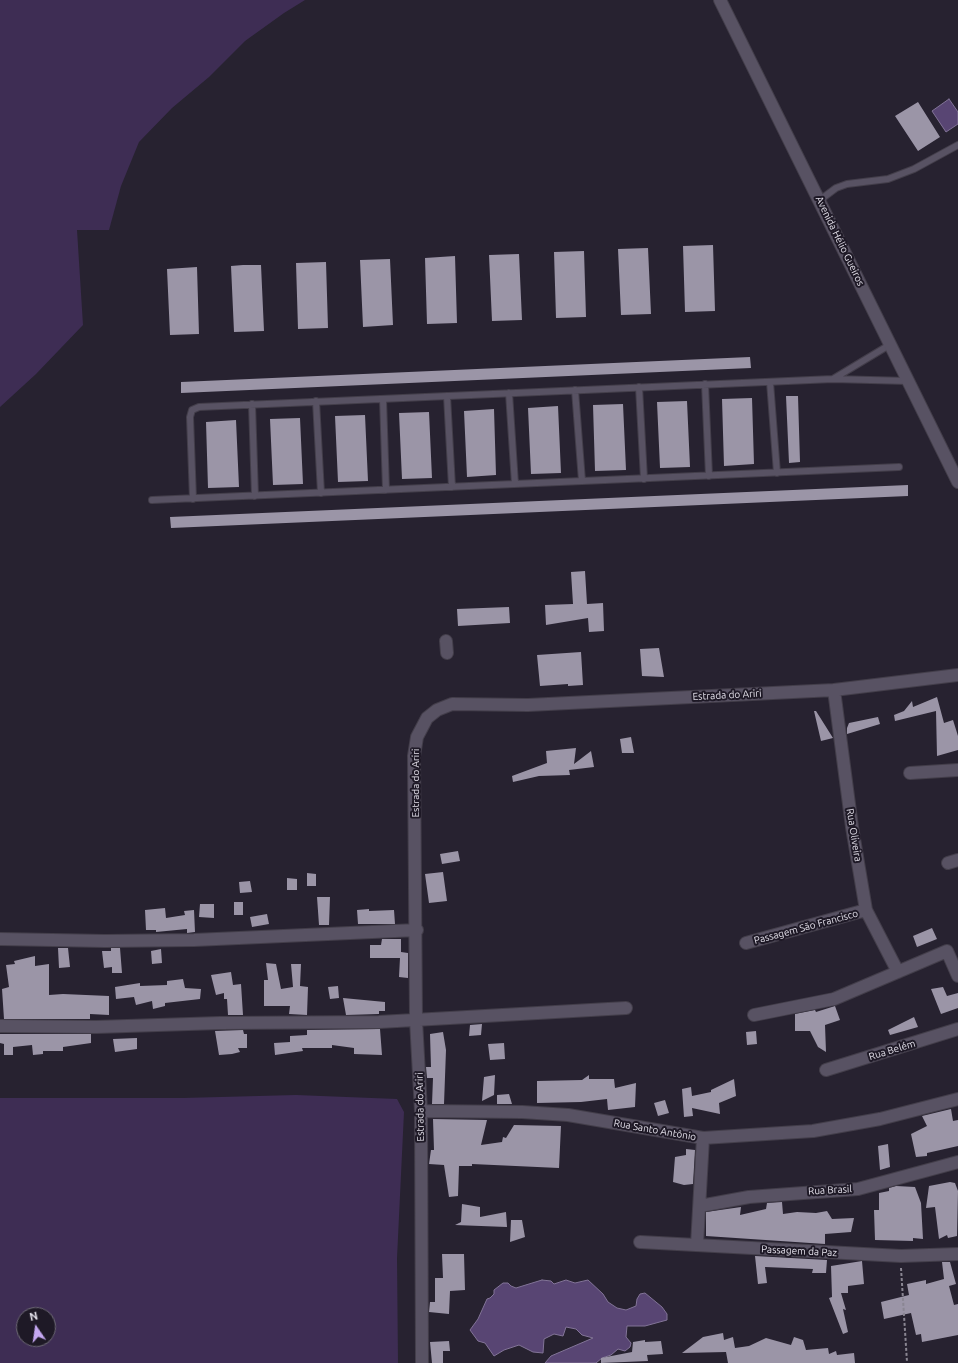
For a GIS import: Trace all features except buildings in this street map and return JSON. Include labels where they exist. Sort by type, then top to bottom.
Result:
[{"type":"street","name":"Avenida Hélio Gueiros","points":[[720,0],[958,482]]},
{"type":"street","name":"Estrada do Ariri","points":[[422,1363],[421,1111],[416,1020],[417,930],[414,756],[417,737],[421,725],[437,710],[452,704],[528,704],[834,690],[958,675]]},
{"type":"street","name":"Rua Oliveira","points":[[834,690],[852,827],[866,910],[898,972]]},
{"type":"street","points":[[910,773],[958,770]]},
{"type":"street","name":"Passagem São Francisco","points":[[746,943],[866,910]]},
{"type":"street","points":[[0,939],[105,941],[194,940],[417,930]]},
{"type":"street","points":[[754,1015],[834,998],[947,951],[958,976]]},
{"type":"street","points":[[0,1026],[96,1027],[220,1023],[379,1022],[626,1008]]},
{"type":"street","name":"Rua Belém","points":[[826,1070],[958,1029]]},
{"type":"street","name":"Rua Santo Antônio","points":[[421,1111],[522,1112],[568,1116],[703,1138],[813,1131],[880,1119],[958,1099]]},
{"type":"street","points":[[697,1245],[703,1138]]},
{"type":"street","name":"Rua Brasil","points":[[700,1206],[749,1197],[858,1188],[958,1162]]},
{"type":"street","name":"Passagem da Paz","points":[[640,1242],[901,1256],[958,1254]]},
{"type":"lane","points":[[820,200],[836,188],[847,184],[888,179],[920,166],[958,145]]},
{"type":"lane","points":[[833,379],[891,344]]},
{"type":"lane","points":[[193,498],[190,417],[192,410],[199,407],[833,379],[908,381]]},
{"type":"lane","points":[[770,382],[777,473]]},
{"type":"lane","points":[[705,384],[709,476]]},
{"type":"lane","points":[[639,387],[644,479]]},
{"type":"lane","points":[[574,390],[582,482]]},
{"type":"lane","points":[[508,393],[515,484]]},
{"type":"lane","points":[[447,396],[452,487]]},
{"type":"lane","points":[[383,399],[386,490]]},
{"type":"lane","points":[[316,402],[321,493]]},
{"type":"lane","points":[[252,404],[255,496]]},
{"type":"lane","points":[[152,500],[900,467]]},
{"type":"path","points":[[901,1256],[907,1362]]},
{"type":"shaded area","points":[[0,0],[305,0],[245,41],[209,77],[172,108],[139,142],[121,186],[109,230],[77,230],[83,325],[36,374],[0,407]]},
{"type":"shaded area","points":[[949,99],[958,112],[958,124],[946,132],[932,111]]},
{"type":"shaded area","points":[[296,1095],[397,1099],[404,1112],[397,1258],[398,1363],[0,1363],[0,1098],[183,1098]]},
{"type":"shaded area","points":[[542,1280],[551,1281],[554,1284],[566,1280],[575,1283],[588,1280],[603,1294],[608,1302],[617,1308],[626,1310],[636,1306],[637,1299],[640,1294],[645,1293],[662,1307],[667,1314],[667,1320],[645,1326],[627,1326],[626,1337],[631,1343],[630,1347],[625,1351],[618,1349],[611,1355],[602,1358],[596,1363],[545,1363],[551,1356],[593,1338],[582,1335],[576,1329],[566,1327],[563,1336],[554,1334],[544,1339],[543,1353],[533,1352],[519,1345],[504,1350],[494,1356],[485,1343],[478,1341],[470,1330],[478,1319],[487,1299],[494,1294],[494,1290],[503,1283],[508,1283],[516,1288]]}]
